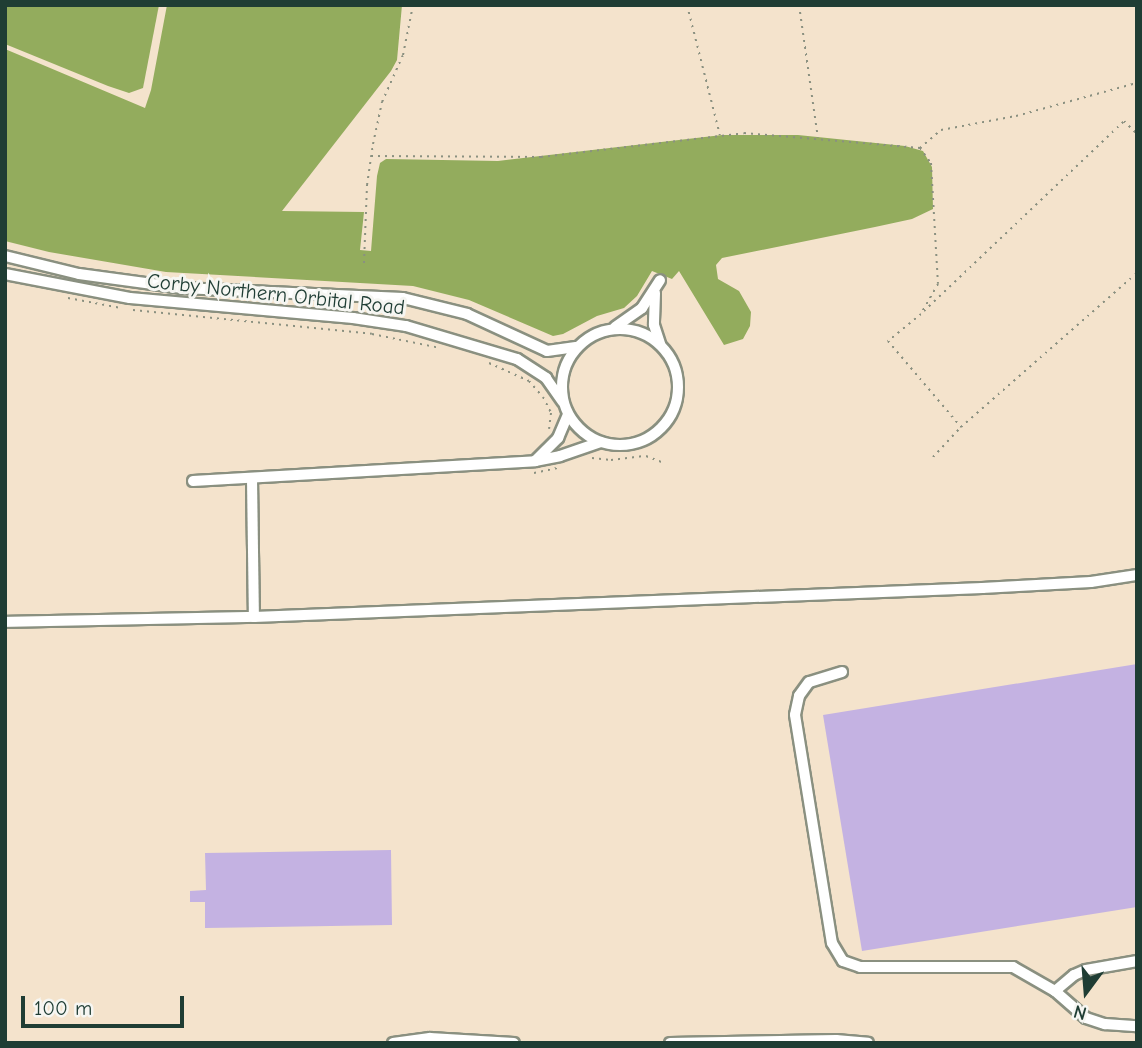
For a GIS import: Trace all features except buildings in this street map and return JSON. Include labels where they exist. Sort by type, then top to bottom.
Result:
[{"type":"street","name":"Corby Northern Orbital Road","points":[[5,256],[79,274],[182,288],[403,298],[467,314],[547,351],[576,347]]},
{"type":"street","name":"Corby Northern Orbital Road","points":[[5,274],[130,298],[353,318],[406,326],[517,359],[546,378],[563,402]]},
{"type":"street","points":[[193,481],[252,480],[535,461],[600,442],[634,444],[649,437],[664,425],[674,410],[678,392],[677,374],[671,358],[660,344],[654,325],[658,285],[634,316],[586,338],[576,347],[565,364],[561,383],[563,402],[568,415],[576,427],[600,442]]},
{"type":"street","points":[[612,328],[629,329],[660,344]]},
{"type":"street","points":[[535,461],[558,438],[568,415]]},
{"type":"street","points":[[252,480],[254,617]]},
{"type":"street","points":[[5,622],[254,617],[968,588],[1091,582],[1137,575]]},
{"type":"street","points":[[842,672],[809,682],[799,696],[795,715],[832,943],[843,961],[860,967],[1013,967],[1055,991],[1086,1018],[1137,1026]]},
{"type":"street","points":[[1055,991],[1074,975],[1086,970],[1137,961]]},
{"type":"street","points":[[393,1043],[430,1038],[514,1043]]},
{"type":"street","points":[[670,1043],[836,1040],[868,1043]]},
{"type":"path","points":[[364,263],[371,156],[382,102],[403,55],[413,5]]},
{"type":"path","points":[[687,5],[720,136]]},
{"type":"path","points":[[799,5],[818,139]]},
{"type":"path","points":[[371,156],[541,157],[744,133],[920,148],[941,130],[1016,116],[1137,83]]},
{"type":"path","points":[[961,427],[888,341],[921,314],[1124,121],[1137,134]]},
{"type":"path","points":[[920,148],[931,163],[938,284],[921,314]]},
{"type":"path","points":[[933,457],[961,427],[1137,273]]},
{"type":"path","points":[[58,296],[172,315],[372,334],[442,349]]},
{"type":"path","points":[[478,359],[529,382],[543,397],[551,413],[547,433],[558,438]]},
{"type":"path","points":[[572,452],[578,461],[646,456],[664,463]]},
{"type":"green space","points":[[5,5],[159,5],[143,88],[129,93],[5,44]]},
{"type":"green space","points":[[167,5],[402,5],[397,60],[391,71],[282,211],[364,212],[360,250],[371,251],[377,176],[380,163],[386,159],[498,161],[722,135],[798,135],[905,146],[923,151],[932,167],[933,209],[912,219],[722,258],[716,265],[718,279],[739,291],[751,312],[750,326],[743,339],[724,345],[679,271],[672,279],[652,271],[637,296],[624,308],[597,316],[563,334],[553,336],[469,300],[413,286],[166,272],[49,252],[5,241],[5,49],[145,108],[151,90]]}]
